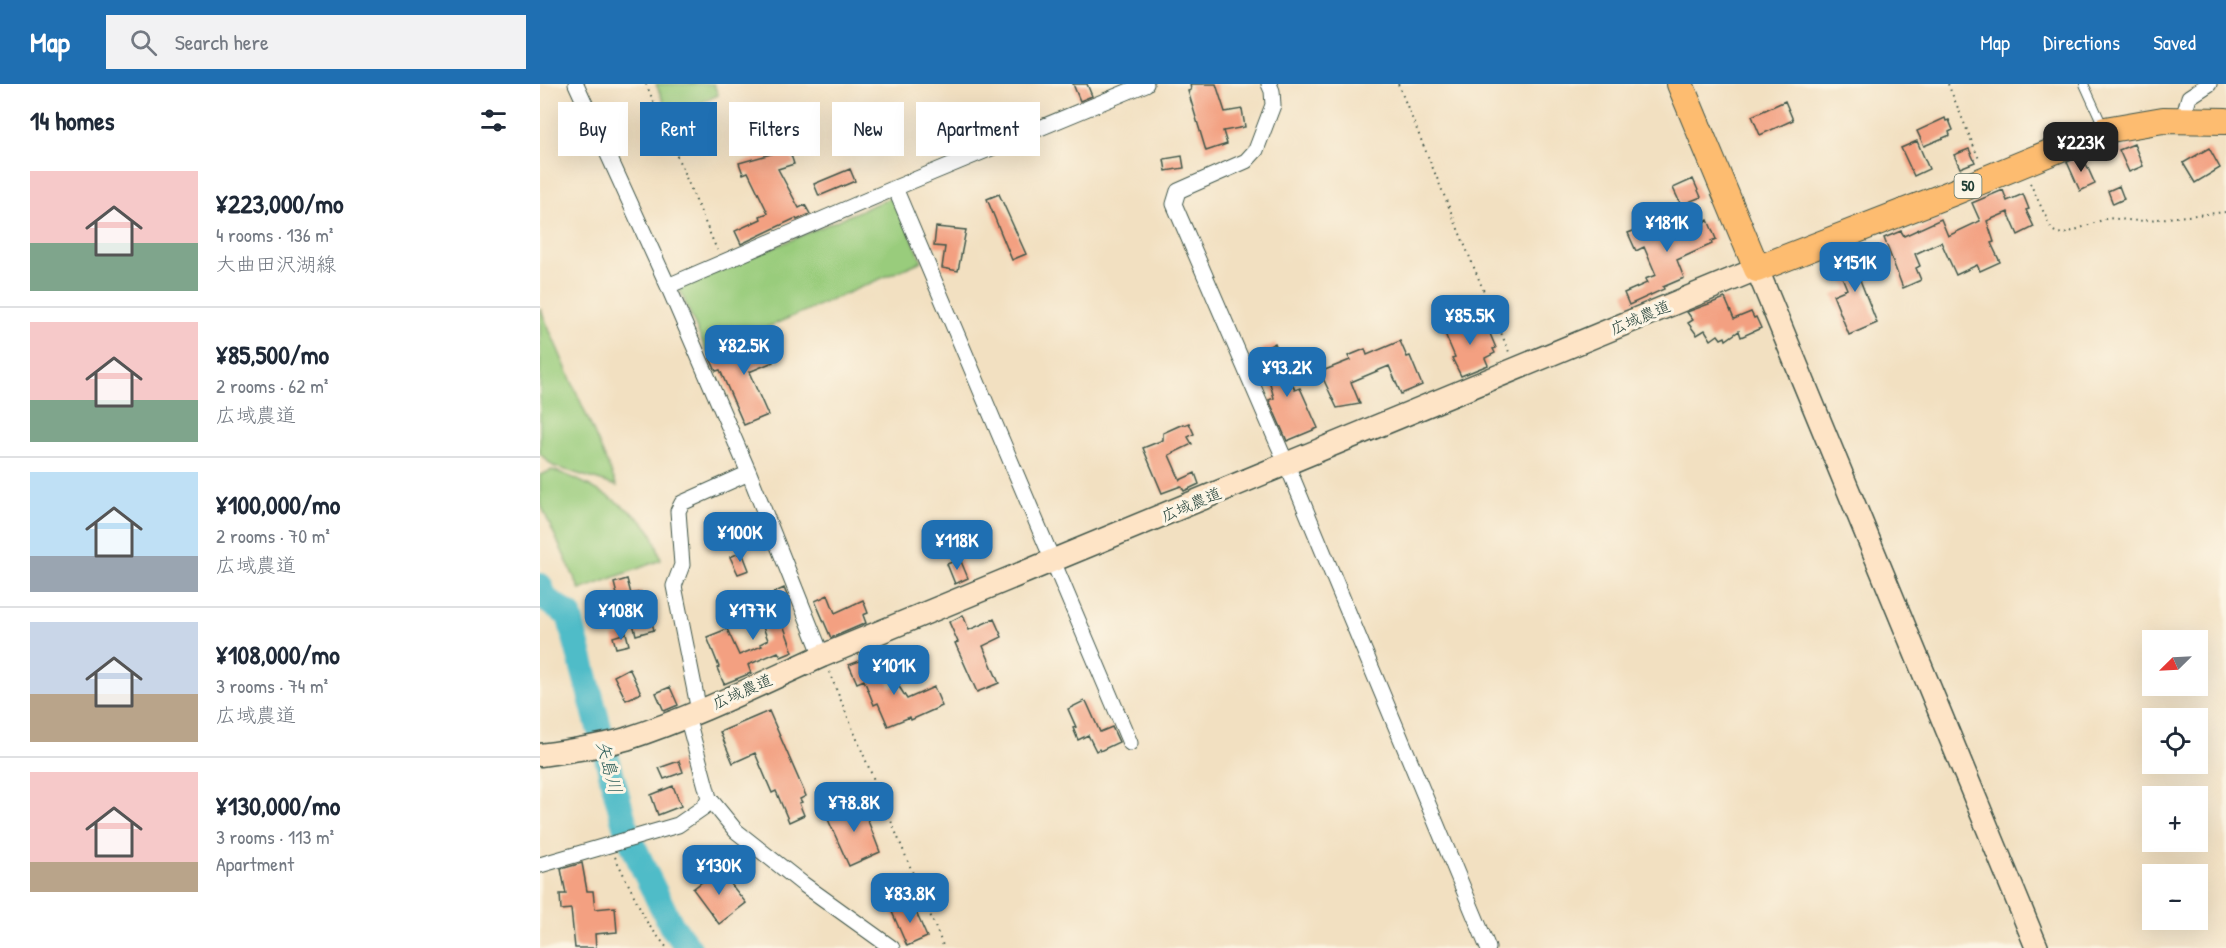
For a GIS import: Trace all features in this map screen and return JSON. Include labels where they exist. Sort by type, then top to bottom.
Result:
[{"type":"main road","points":[[1680,84],[1756,269]]},
{"type":"main road","name":"50","points":[[1756,269],[2105,130],[2133,124],[2184,119],[2226,121]]},
{"type":"street","points":[[576,84],[668,286],[749,473],[822,656]]},
{"type":"street","points":[[668,286],[895,188],[1146,84]]},
{"type":"street","points":[[1269,84],[1273,105],[1256,150],[1246,161],[1178,192],[1174,204],[1287,465],[1488,948]]},
{"type":"street","points":[[2184,119],[2189,97],[2210,84]]},
{"type":"street","points":[[895,188],[1130,743]]},
{"type":"street","points":[[1756,269],[2037,948]]},
{"type":"street","name":"広域農道","points":[[540,755],[625,739],[693,713],[822,656],[1756,269]]},
{"type":"street","points":[[749,473],[682,503],[678,511],[682,565],[674,586],[693,713],[709,798],[736,831],[803,884],[892,948]]},
{"type":"street","points":[[540,865],[678,825],[704,807],[709,798]]},
{"type":"lane","points":[[2084,84],[2105,130]]},
{"type":"path","points":[[646,84],[722,263]]},
{"type":"path","points":[[1398,84],[1516,369]]},
{"type":"path","points":[[1948,84],[1987,178]]},
{"type":"path","points":[[2021,164],[2052,230],[2057,233],[2064,234],[2108,218],[2138,221],[2226,212]]},
{"type":"path","points":[[822,656],[944,948]]},
{"type":"path","points":[[612,843],[648,924],[667,948]]},
{"type":"green space","points":[[656,84],[714,84],[718,95],[703,102],[664,102]]},
{"type":"green space","points":[[894,196],[922,261],[707,353],[679,288]]},
{"type":"green space","points":[[540,308],[617,486],[553,466],[540,454]]},
{"type":"green space","points":[[552,470],[590,486],[641,520],[651,532],[661,560],[580,590],[540,503],[540,475]]},
{"type":"building","points":[[1073,84],[1087,84],[1092,96],[1080,101]]},
{"type":"building","points":[[1190,84],[1216,84],[1225,112],[1242,109],[1245,127],[1223,131],[1227,144],[1206,151],[1188,91],[1191,90]]},
{"type":"building","points":[[1785,101],[1793,120],[1760,135],[1752,116]]},
{"type":"building","points":[[1945,118],[1946,121],[1949,120],[1953,130],[1949,132],[1950,135],[1924,146],[1917,131]]},
{"type":"building","points":[[1917,141],[1929,169],[1914,176],[1901,148]]},
{"type":"building","points":[[2134,144],[2143,166],[2129,172],[2119,150]]},
{"type":"building","points":[[2209,148],[2220,168],[2195,183],[2183,163]]},
{"type":"building","points":[[1969,149],[1975,162],[1960,168],[1954,155]]},
{"type":"building","points":[[764,156],[791,156],[794,164],[778,169],[799,208],[805,205],[810,214],[797,220],[796,218],[741,244],[735,231],[761,219],[760,216],[768,213],[748,172],[743,174],[739,163]]},
{"type":"building","points":[[1182,156],[1184,168],[1166,171],[1164,159]]},
{"type":"building","points":[[2083,157],[2095,184],[2080,191],[2067,162]]},
{"type":"building","points":[[850,169],[855,181],[819,196],[814,184]]},
{"type":"building","points":[[1693,179],[1701,197],[1681,205],[1673,188]]},
{"type":"building","points":[[2119,186],[2124,199],[2113,204],[2108,191]]},
{"type":"building","points":[[2003,190],[2007,201],[2023,194],[2029,209],[2026,210],[2034,227],[2018,235],[2008,212],[1987,221],[1994,242],[1991,243],[2000,262],[1980,271],[1977,265],[1956,275],[1941,242],[1915,254],[1920,266],[1916,268],[1921,280],[1903,288],[1884,238],[1901,231],[1904,236],[1941,219],[1948,236],[1980,221],[1972,203]]},
{"type":"building","points":[[999,194],[1026,254],[1012,260],[987,199]]},
{"type":"building","points":[[1676,216],[1683,232],[1708,220],[1716,239],[1711,241],[1712,244],[1677,260],[1684,278],[1629,305],[1624,293],[1647,283],[1645,279],[1656,275],[1644,247],[1636,251],[1628,233],[1646,226],[1647,229]]},
{"type":"building","points":[[936,227],[966,230],[958,271],[942,268],[945,247],[934,246]]},
{"type":"building","points":[[1862,249],[1873,274],[1860,280],[1877,323],[1849,335],[1833,295],[1847,289],[1835,260]]},
{"type":"building","points":[[1725,298],[1734,319],[1751,312],[1761,328],[1741,337],[1739,331],[1726,340],[1725,337],[1721,339],[1718,335],[1711,340],[1705,330],[1697,335],[1688,323],[1693,320],[1687,312]]},
{"type":"building","points":[[1479,320],[1481,323],[1485,322],[1496,348],[1493,349],[1495,353],[1485,358],[1488,365],[1461,376],[1452,358],[1455,357],[1443,329],[1463,321],[1465,326]]},
{"type":"building","points":[[762,334],[773,362],[749,372],[768,415],[744,425],[720,370],[716,371],[710,358]]},
{"type":"building","points":[[1400,341],[1407,357],[1410,356],[1422,385],[1401,394],[1389,366],[1351,382],[1360,404],[1337,408],[1320,372],[1350,360],[1348,356],[1365,349],[1367,355]]},
{"type":"building","points":[[1275,343],[1295,390],[1300,388],[1318,428],[1287,441],[1269,400],[1274,398],[1261,350]]},
{"type":"building","points":[[1189,423],[1194,434],[1188,437],[1192,444],[1169,455],[1180,480],[1195,473],[1199,484],[1184,491],[1181,486],[1162,493],[1143,448],[1163,440],[1163,433]]},
{"type":"building","points":[[742,552],[749,570],[738,574],[730,557]]},
{"type":"building","points":[[960,559],[968,578],[955,584],[947,564]]},
{"type":"building","points":[[627,579],[631,594],[641,592],[643,601],[646,601],[654,630],[636,635],[629,608],[621,610],[614,583]]},
{"type":"building","points":[[784,588],[789,600],[776,605],[793,652],[781,657],[778,652],[748,665],[751,673],[724,684],[707,637],[727,629],[739,655],[762,646],[760,644],[768,640],[753,602]]},
{"type":"building","points":[[828,595],[835,613],[863,600],[868,613],[863,615],[866,623],[831,638],[815,601]]},
{"type":"building","points":[[963,615],[969,630],[994,619],[1002,637],[983,646],[999,683],[977,692],[955,643],[958,642],[949,622]]},
{"type":"building","points":[[626,633],[629,645],[616,648],[613,637]]},
{"type":"building","points":[[862,660],[866,670],[882,666],[891,688],[898,685],[907,699],[934,687],[942,706],[911,720],[910,717],[888,726],[878,703],[874,705],[864,680],[857,683],[849,665]]},
{"type":"building","points":[[629,668],[641,693],[626,700],[614,676]]},
{"type":"building","points":[[670,687],[678,705],[664,711],[656,693]]},
{"type":"building","points":[[1084,701],[1100,732],[1112,727],[1119,742],[1096,751],[1088,735],[1078,740],[1073,728],[1076,727],[1068,709]]},
{"type":"building","points":[[769,711],[806,796],[800,799],[802,802],[799,803],[804,815],[789,822],[776,791],[772,793],[755,753],[733,763],[720,732]]},
{"type":"building","points":[[679,761],[683,772],[664,779],[659,768]]},
{"type":"building","points":[[673,786],[681,806],[658,815],[651,795]]},
{"type":"building","points":[[860,800],[880,852],[849,866],[826,815]]},
{"type":"building","points":[[582,863],[587,891],[593,891],[595,909],[615,907],[617,932],[595,934],[596,948],[575,948],[571,909],[561,910],[560,894],[566,894],[561,869]]},
{"type":"building","points":[[719,869],[746,903],[719,924],[693,889]]},
{"type":"building","points":[[912,903],[927,937],[907,946],[892,912]]},
{"type":"waterway","name":"矢島川","points":[[540,586],[545,599],[569,615],[626,829],[671,925],[689,948]]}]
